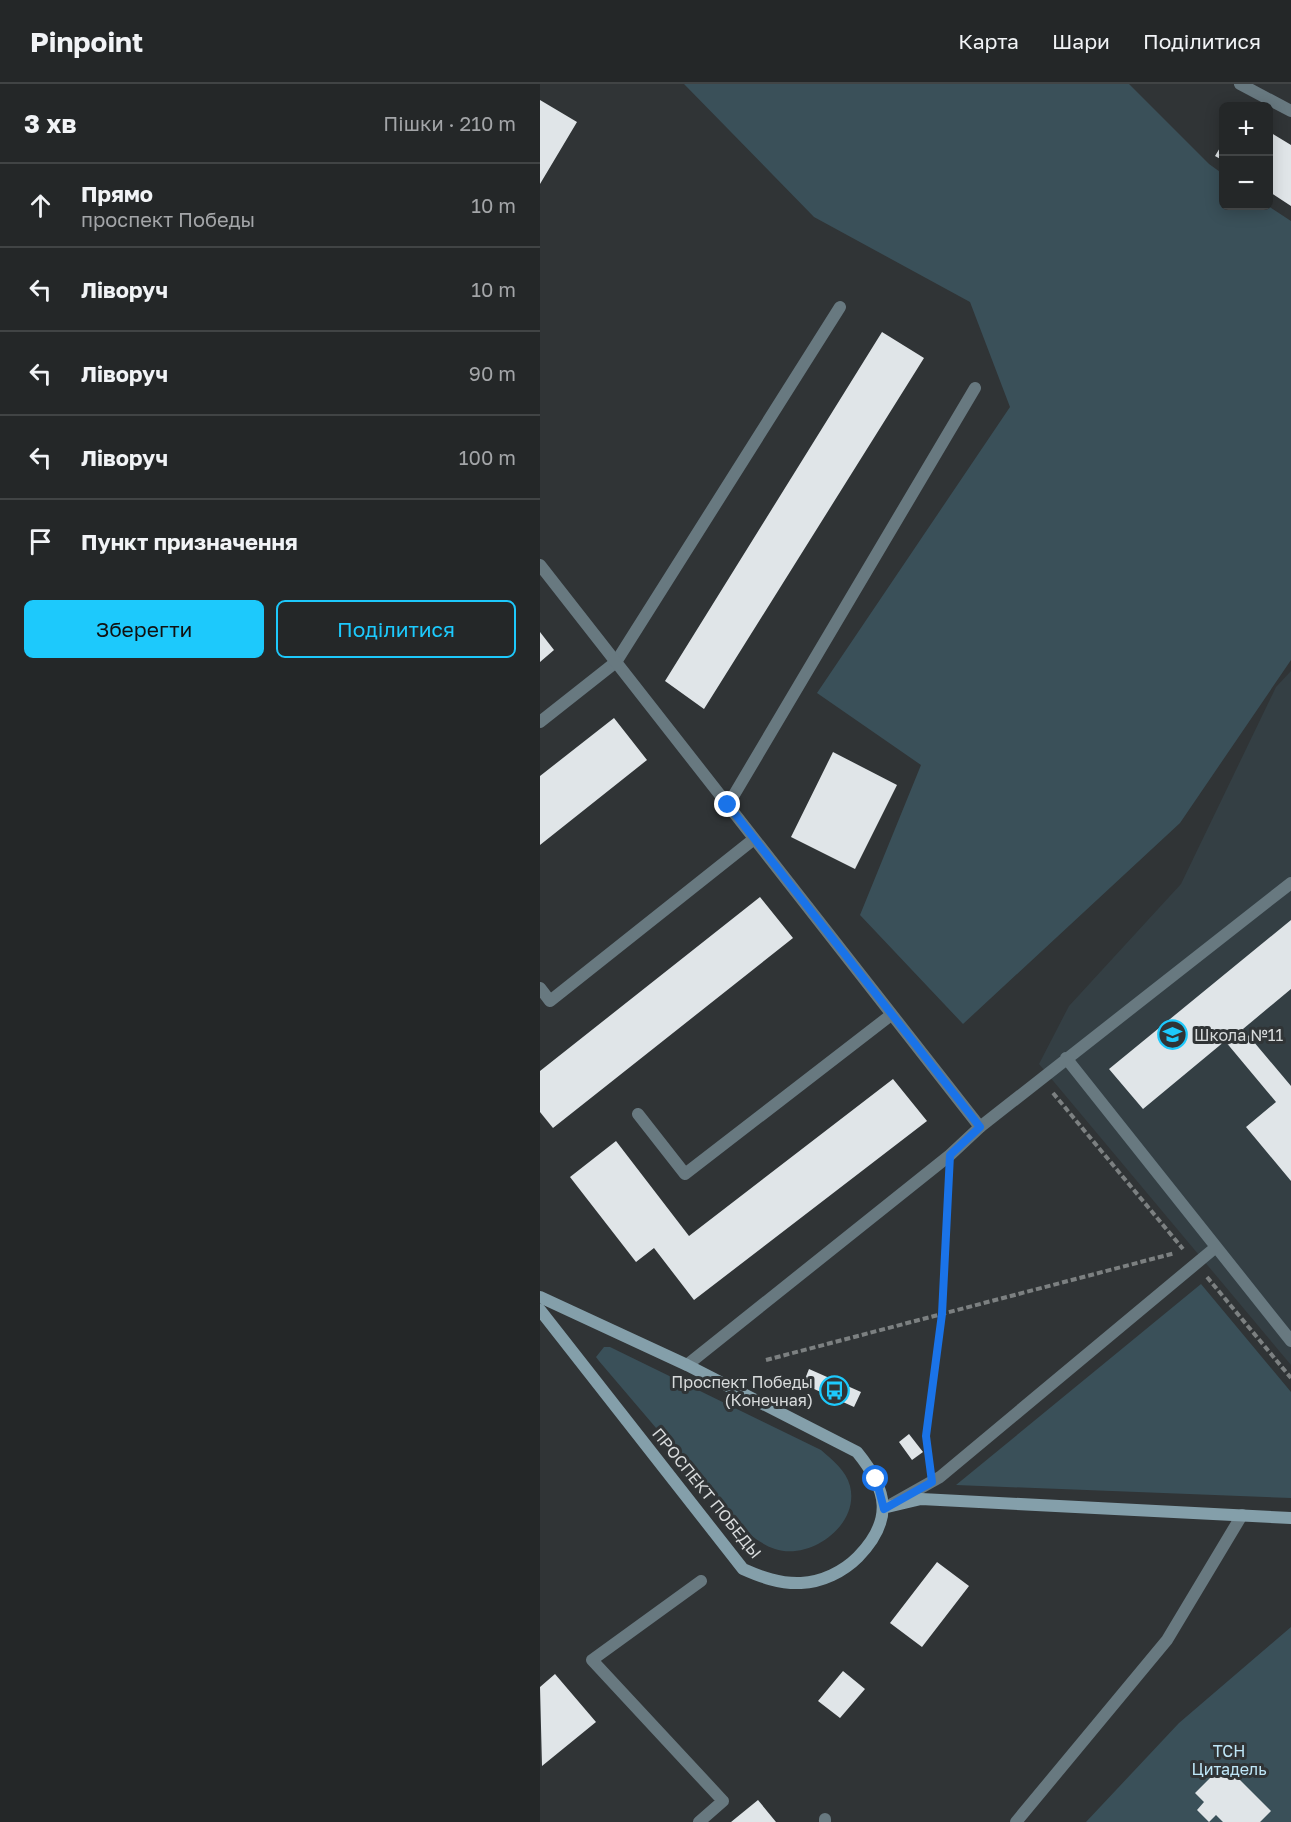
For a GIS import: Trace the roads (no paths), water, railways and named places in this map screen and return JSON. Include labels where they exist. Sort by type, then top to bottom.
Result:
[{"type":"street","points":[[1239,84],[1291,111]]},
{"type":"street","points":[[540,722],[616,662],[840,307]]},
{"type":"street","points":[[728,805],[975,388]]},
{"type":"street","points":[[540,564],[980,1127]]},
{"type":"street","points":[[540,988],[550,1001],[754,839]]},
{"type":"street","points":[[687,1365],[950,1155],[980,1127],[1066,1058],[1291,883]]},
{"type":"street","points":[[638,1114],[686,1174],[891,1015]]},
{"type":"street","points":[[1066,1058],[1291,1341]]},
{"type":"street","points":[[884,1509],[932,1482],[1216,1247]]},
{"type":"street","points":[[540,1297],[687,1365],[857,1452],[876,1479],[884,1509]]},
{"type":"street","name":"ПРОСПЕКТ ПОБЕДЫ","points":[[540,1310],[743,1569],[782,1582],[801,1583],[837,1573],[853,1562],[872,1543],[879,1533],[884,1509]]},
{"type":"street","points":[[884,1509],[921,1499],[1291,1518]]},
{"type":"street","points":[[1016,1822],[1167,1640],[1242,1515]]},
{"type":"street","points":[[699,1822],[723,1801],[592,1660],[701,1581]]},
{"type":"place","name":"Школа №11","points":[[1173,1035]]},
{"type":"place","name":"Проспект Победы (Конечная)","points":[[834,1391]]},
{"type":"park label","name":"ТСН Цитадель","points":[[1229,1760]]}]
